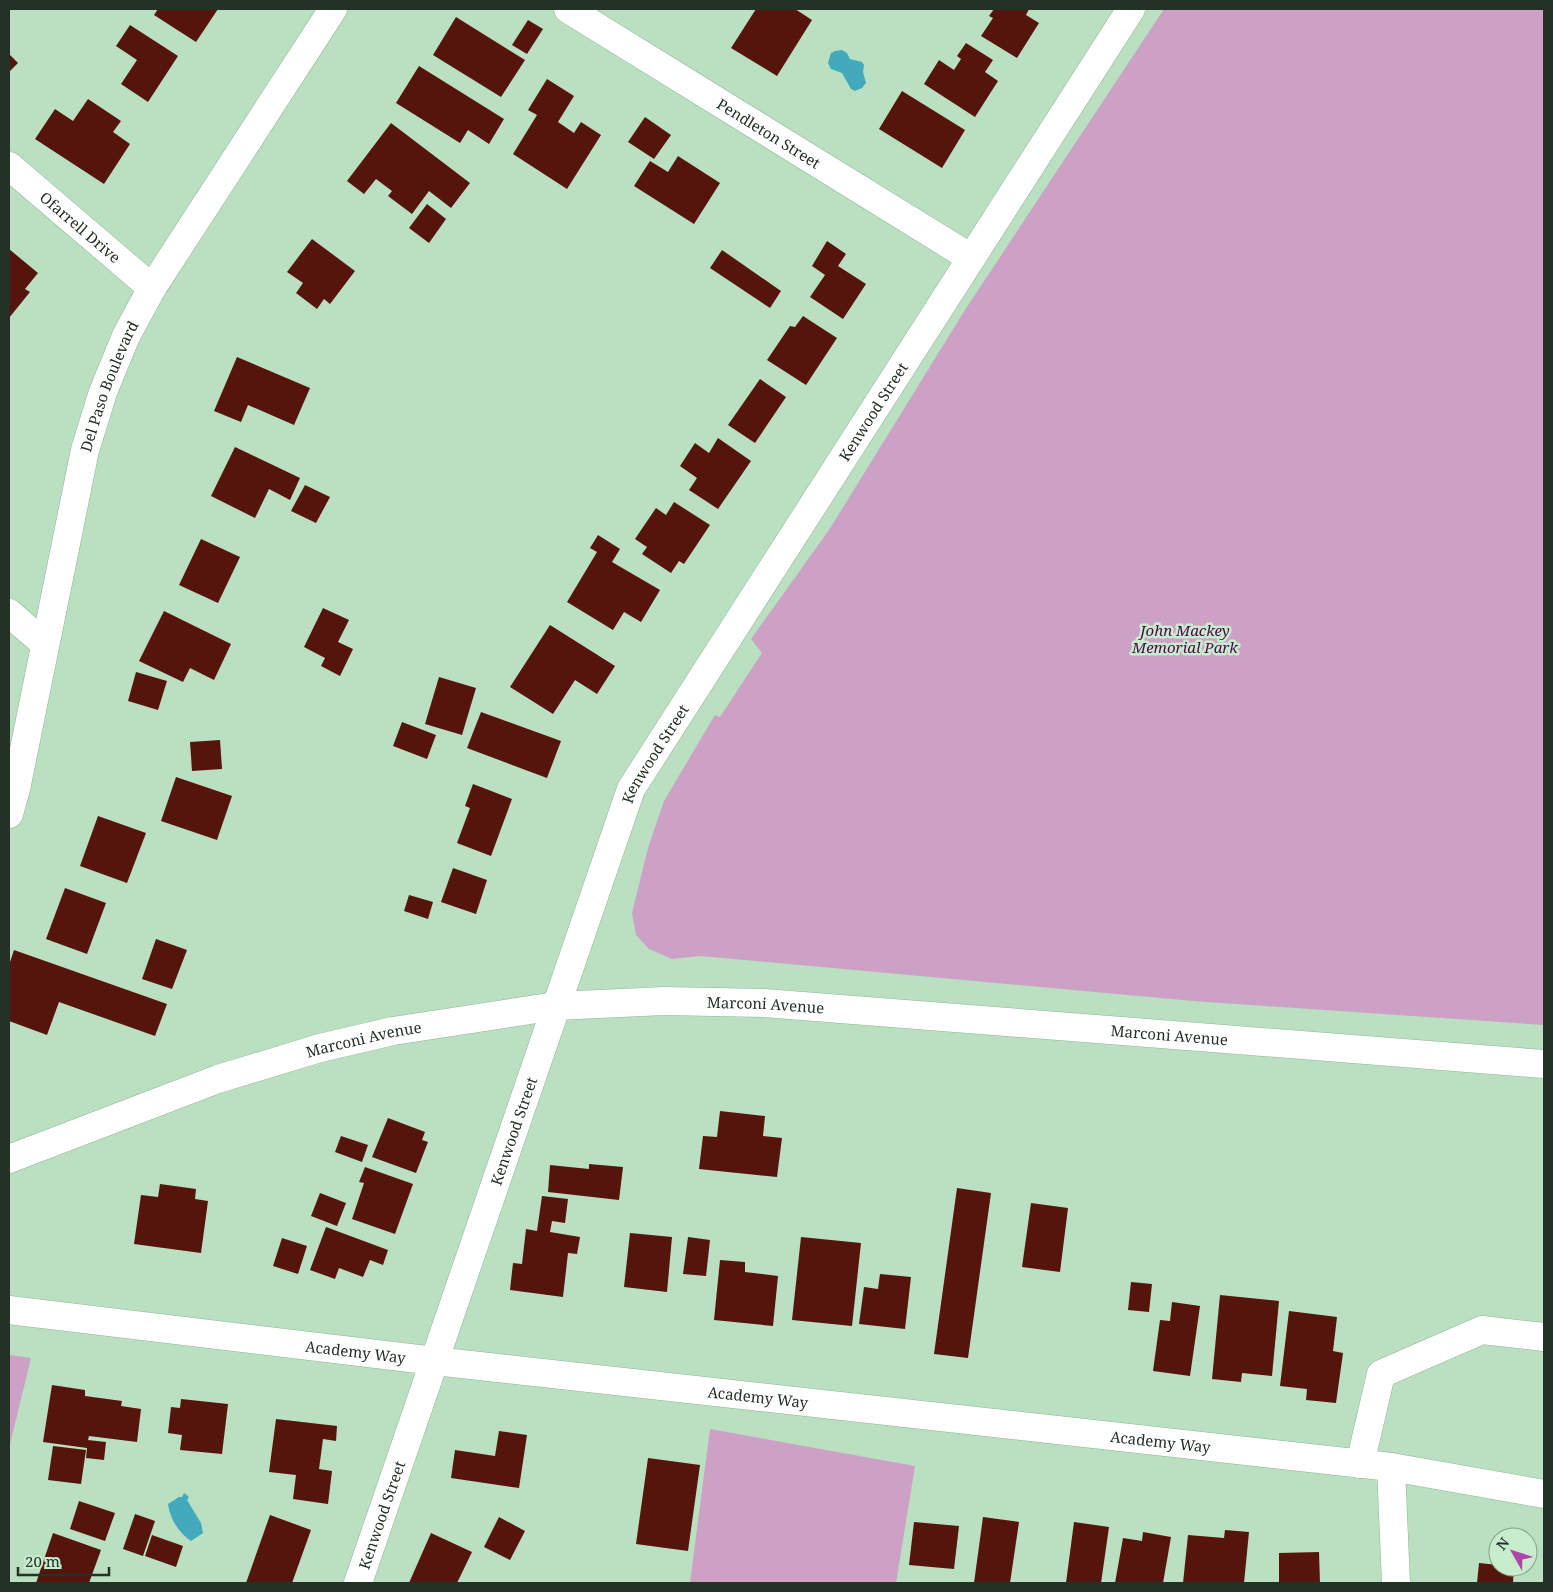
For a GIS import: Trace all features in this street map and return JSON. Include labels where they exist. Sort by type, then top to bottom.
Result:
[{"type":"street","name":"Del Paso Boulevard","points":[[9,814],[16,789],[19,718],[45,644],[85,450],[102,392],[126,336],[152,288],[333,9]]},
{"type":"street","name":"Pendleton Street","points":[[568,9],[971,258]]},
{"type":"street","name":"Kenwood Street","points":[[358,1583],[631,789],[1131,9]]},
{"type":"street","name":"Ofarrell Drive","points":[[9,166],[152,288]]},
{"type":"street","points":[[9,613],[45,644]]},
{"type":"street","name":"Marconi Avenue","points":[[11,1157],[218,1079],[320,1048],[393,1031],[556,1006],[664,1001],[764,1003],[1544,1064]]},
{"type":"street","name":"Academy Way","points":[[9,1310],[434,1361],[1391,1467],[1544,1494]]},
{"type":"street","points":[[1360,1464],[1381,1374],[1482,1330],[1544,1337]]},
{"type":"street","points":[[1391,1467],[1396,1583]]},
{"type":"green space","name":"John Mackey Memorial Park","points":[[1164,9],[1544,9],[1544,1025],[1193,1001],[701,956],[672,959],[649,949],[636,935],[632,913],[648,848],[664,801],[715,715],[720,717],[762,653],[751,639],[829,530],[965,310]]},
{"type":"green space","points":[[9,1355],[31,1358],[9,1448]]},
{"type":"green space","points":[[710,1429],[915,1466],[896,1583],[690,1583]]},
{"type":"water","points":[[842,50],[847,53],[850,59],[862,62],[864,65],[863,72],[866,83],[862,88],[855,91],[851,89],[842,73],[831,69],[828,63],[831,53]]},
{"type":"water","points":[[184,1493],[189,1497],[187,1500],[201,1523],[203,1533],[191,1541],[176,1525],[168,1504],[182,1497]]},
{"type":"building","points":[[158,9],[218,9],[196,42],[154,15]]},
{"type":"building","points":[[756,9],[795,9],[812,20],[777,76],[731,48]]},
{"type":"building","points":[[994,9],[1029,9],[1026,15],[1039,23],[1017,58],[981,36],[993,18],[989,16]]},
{"type":"building","points":[[456,17],[525,60],[501,97],[433,55]]},
{"type":"building","points":[[528,20],[543,29],[527,54],[512,45]]},
{"type":"building","points":[[130,25],[178,56],[148,102],[121,84],[137,60],[116,46]]},
{"type":"building","points":[[966,43],[993,60],[985,72],[998,81],[975,117],[924,84],[939,60],[954,70],[961,59],[957,56]]},
{"type":"building","points":[[9,54],[18,63],[9,72]]},
{"type":"building","points":[[419,66],[504,119],[489,144],[468,130],[460,143],[396,103]]},
{"type":"building","points":[[547,79],[574,96],[558,122],[574,133],[581,122],[601,135],[567,189],[513,154],[537,115],[528,110]]},
{"type":"building","points":[[902,91],[965,130],[942,168],[879,129]]},
{"type":"building","points":[[88,99],[121,121],[113,132],[130,144],[104,184],[35,139],[55,109],[73,121]]},
{"type":"building","points":[[645,117],[671,135],[654,159],[628,142]]},
{"type":"building","points":[[391,123],[470,183],[451,208],[429,191],[412,214],[388,196],[392,191],[376,179],[364,194],[347,181]]},
{"type":"building","points":[[678,156],[720,183],[694,224],[634,186],[650,161],[668,172]]},
{"type":"building","points":[[427,204],[446,219],[429,243],[409,228]]},
{"type":"building","points":[[312,239],[355,271],[330,304],[324,299],[317,309],[296,293],[303,283],[287,272]]},
{"type":"building","points":[[827,241],[846,254],[838,266],[866,284],[843,319],[810,297],[825,275],[812,266]]},
{"type":"building","points":[[9,249],[38,273],[25,289],[30,292],[9,318]]},
{"type":"building","points":[[722,250],[781,291],[770,308],[710,268]]},
{"type":"building","points":[[803,316],[837,338],[806,385],[767,360],[790,326],[795,327]]},
{"type":"building","points":[[237,357],[310,388],[294,425],[248,405],[241,422],[214,411]]},
{"type":"building","points":[[760,379],[786,397],[755,443],[728,425]]},
{"type":"building","points":[[718,438],[751,461],[718,509],[689,490],[697,478],[680,466],[695,443],[709,453]]},
{"type":"building","points":[[235,447],[300,478],[290,500],[269,489],[255,518],[211,496]]},
{"type":"building","points":[[305,485],[330,497],[316,523],[291,511]]},
{"type":"building","points":[[674,502],[710,525],[684,564],[679,561],[671,573],[642,554],[647,547],[635,539],[656,508],[666,515]]},
{"type":"building","points":[[598,535],[620,549],[612,562],[660,590],[641,622],[624,612],[613,630],[567,602],[597,552],[590,548]]},
{"type":"building","points":[[201,539],[240,557],[218,603],[179,585]]},
{"type":"building","points":[[323,608],[349,620],[338,642],[353,649],[340,676],[321,666],[325,658],[304,647]]},
{"type":"building","points":[[164,611],[231,644],[214,680],[190,668],[183,682],[139,661]]},
{"type":"building","points":[[550,625],[615,666],[597,694],[575,680],[553,714],[510,687]]},
{"type":"building","points":[[136,672],[167,681],[158,710],[128,701]]},
{"type":"building","points":[[439,677],[476,688],[462,735],[425,724]]},
{"type":"building","points":[[481,712],[561,741],[547,778],[467,748]]},
{"type":"building","points":[[402,722],[436,735],[427,759],[393,746]]},
{"type":"building","points":[[220,740],[222,769],[192,771],[190,742]]},
{"type":"building","points":[[176,777],[232,796],[217,840],[161,821]]},
{"type":"building","points":[[473,784],[512,799],[491,856],[457,843],[470,808],[465,806]]},
{"type":"building","points":[[98,816],[146,833],[127,883],[80,866]]},
{"type":"building","points":[[453,868],[487,880],[476,914],[441,902]]},
{"type":"building","points":[[65,888],[106,903],[87,954],[46,939]]},
{"type":"building","points":[[409,895],[433,902],[428,919],[404,911]]},
{"type":"building","points":[[156,939],[187,950],[172,989],[142,979]]},
{"type":"building","points":[[14,950],[167,1004],[155,1036],[59,1002],[47,1035],[9,1021],[9,965]]},
{"type":"building","points":[[720,1111],[765,1116],[763,1136],[782,1138],[777,1177],[699,1169],[703,1136],[717,1137]]},
{"type":"building","points":[[388,1118],[425,1132],[422,1140],[428,1142],[416,1173],[372,1157]]},
{"type":"building","points":[[341,1136],[368,1145],[362,1162],[335,1152]]},
{"type":"building","points":[[589,1164],[623,1167],[619,1200],[548,1192],[550,1165],[589,1169]]},
{"type":"building","points":[[365,1167],[413,1184],[395,1234],[352,1219],[364,1183],[359,1182]]},
{"type":"building","points":[[160,1184],[196,1189],[195,1199],[208,1201],[201,1253],[134,1244],[141,1195],[158,1197]]},
{"type":"building","points":[[957,1188],[991,1193],[968,1358],[934,1354]]},
{"type":"building","points":[[320,1193],[346,1203],[337,1226],[311,1216]]},
{"type":"building","points":[[542,1196],[568,1199],[565,1223],[552,1221],[550,1232],[580,1237],[577,1254],[568,1253],[563,1297],[510,1290],[513,1263],[522,1264],[526,1229],[537,1231]]},
{"type":"building","points":[[1031,1203],[1068,1208],[1060,1272],[1022,1267]]},
{"type":"building","points":[[326,1227],[388,1250],[383,1265],[370,1260],[363,1277],[339,1268],[335,1279],[310,1270]]},
{"type":"building","points":[[630,1233],[672,1237],[667,1292],[624,1287]]},
{"type":"building","points":[[688,1237],[710,1240],[706,1276],[683,1274]]},
{"type":"building","points":[[801,1237],[861,1243],[852,1326],[792,1320]]},
{"type":"building","points":[[282,1238],[307,1246],[298,1274],[273,1266]]},
{"type":"building","points":[[720,1260],[745,1262],[745,1272],[778,1276],[773,1326],[714,1320]]},
{"type":"building","points":[[880,1274],[911,1277],[905,1329],[859,1324],[864,1287],[878,1289]]},
{"type":"building","points":[[1131,1282],[1152,1284],[1149,1312],[1128,1310]]},
{"type":"building","points":[[1220,1295],[1279,1301],[1272,1376],[1242,1373],[1241,1382],[1212,1379]]},
{"type":"building","points":[[1172,1302],[1200,1306],[1190,1376],[1153,1371],[1160,1320],[1170,1321]]},
{"type":"building","points":[[1289,1311],[1337,1317],[1333,1351],[1343,1353],[1336,1403],[1306,1400],[1307,1389],[1280,1386]]},
{"type":"building","points":[[52,1385],[85,1390],[85,1396],[122,1401],[121,1406],[141,1409],[137,1442],[89,1436],[88,1440],[106,1442],[104,1460],[86,1458],[87,1448],[43,1442]]},
{"type":"building","points":[[181,1399],[228,1404],[222,1454],[180,1450],[182,1435],[168,1433],[171,1407],[180,1408]]},
{"type":"building","points":[[276,1419],[337,1426],[336,1441],[323,1439],[319,1469],[332,1471],[328,1504],[293,1499],[296,1475],[269,1472]]},
{"type":"building","points":[[499,1431],[527,1435],[519,1488],[451,1478],[455,1450],[495,1456]]},
{"type":"building","points":[[53,1446],[86,1450],[81,1484],[48,1480]]},
{"type":"building","points":[[648,1458],[700,1465],[688,1551],[636,1544]]},
{"type":"building","points":[[79,1501],[115,1513],[105,1541],[70,1529]]},
{"type":"building","points":[[135,1514],[155,1521],[143,1556],[123,1549]]},
{"type":"building","points":[[270,1515],[311,1530],[292,1583],[246,1583]]},
{"type":"building","points":[[499,1517],[525,1531],[510,1560],[484,1547]]},
{"type":"building","points":[[983,1517],[1019,1522],[1010,1583],[974,1583]]},
{"type":"building","points":[[914,1522],[959,1526],[954,1569],[909,1565]]},
{"type":"building","points":[[1074,1522],[1109,1527],[1101,1583],[1066,1583]]},
{"type":"building","points":[[1225,1530],[1249,1532],[1244,1583],[1183,1583],[1188,1535],[1224,1538]]},
{"type":"building","points":[[1143,1532],[1171,1537],[1163,1583],[1115,1583],[1123,1538],[1142,1541]]},
{"type":"building","points":[[53,1533],[101,1550],[89,1583],[36,1583]]},
{"type":"building","points":[[431,1533],[472,1552],[457,1583],[409,1583]]},
{"type":"building","points":[[152,1535],[183,1546],[176,1567],[145,1556]]},
{"type":"building","points":[[1319,1552],[1320,1583],[1279,1583],[1279,1553]]},
{"type":"building","points":[[1479,1563],[1488,1564],[1488,1577],[1513,1577],[1513,1583],[1477,1583]]}]
